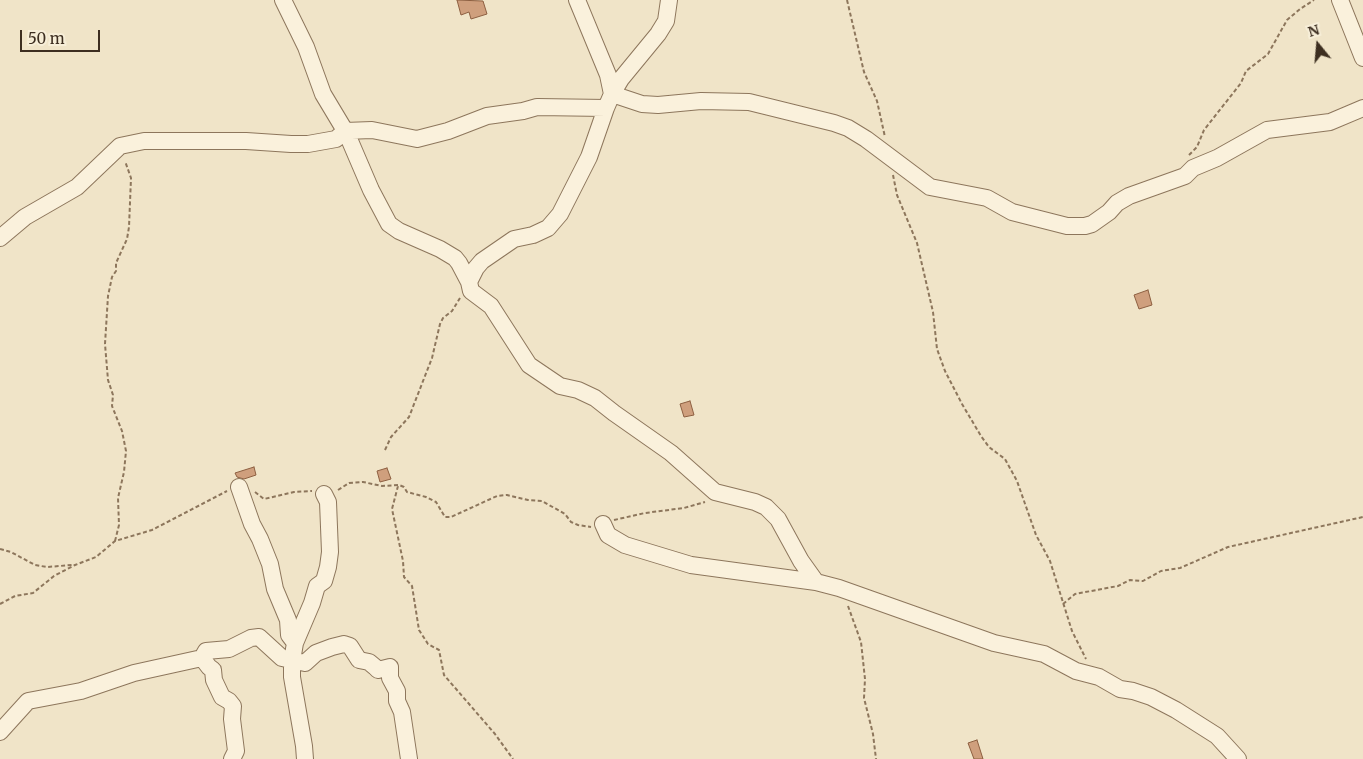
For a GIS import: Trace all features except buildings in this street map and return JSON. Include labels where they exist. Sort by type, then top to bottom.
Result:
[{"type":"street","points":[[283,0],[306,47],[323,94],[345,131],[371,190],[389,224],[399,231],[440,249],[459,263],[470,286],[491,306],[529,365],[560,386],[578,390],[595,398],[671,453],[715,492],[755,502],[766,508],[778,519],[801,561],[816,582]]},
{"type":"street","points":[[577,0],[608,75],[609,101]]},
{"type":"street","points":[[470,286],[472,275],[482,261],[514,239],[533,235],[548,228],[560,214],[589,157],[609,101],[637,59],[658,34],[666,21],[669,0]]},
{"type":"street","points":[[1340,0],[1363,58]]},
{"type":"street","points":[[0,238],[25,217],[77,187],[120,146],[144,140],[308,144],[336,139],[345,131],[372,130],[417,139],[448,131],[487,116],[537,107],[609,101],[658,105],[701,101],[749,102],[834,123],[848,128],[930,187],[987,198],[1012,212],[1067,226],[1085,226],[1092,224],[1117,203],[1129,196],[1177,179],[1193,168],[1218,158],[1267,130],[1330,122],[1363,108]]},
{"type":"street","points":[[239,487],[252,524],[270,564],[275,589],[288,620],[289,635],[295,643]]},
{"type":"street","points":[[305,759],[292,677],[292,661],[295,643],[317,586],[324,581],[328,567],[330,552],[328,502],[324,494]]},
{"type":"street","points":[[603,524],[608,535],[625,545],[691,565],[816,582],[839,588],[994,643],[1044,654],[1076,672],[1099,677],[1120,689],[1151,696],[1217,736],[1238,759]]},
{"type":"street","points":[[0,732],[28,701],[81,691],[134,673],[202,658],[206,651],[229,650],[251,638],[259,637],[282,658],[292,661],[305,663],[316,653],[344,644],[350,646],[359,660],[369,662],[376,666],[378,670],[390,667],[390,678],[397,690],[397,701],[402,712],[409,759]]},
{"type":"street","points":[[202,658],[208,667],[213,670],[214,680],[222,697],[233,706],[232,718],[236,751],[232,759]]},
{"type":"path","points":[[847,0],[864,72],[877,101],[897,195],[917,243],[933,312],[937,348],[945,370],[981,436],[989,447],[1005,459],[1017,481],[1036,534],[1050,561],[1072,631],[1086,659],[1099,677]]},
{"type":"path","points":[[1193,168],[1189,161],[1189,154],[1199,144],[1204,130],[1241,83],[1246,72],[1268,54],[1287,20],[1314,0]]},
{"type":"path","points":[[115,541],[118,525],[118,498],[124,472],[126,451],[122,431],[112,406],[113,395],[108,380],[105,344],[108,296],[112,277],[116,271],[116,263],[129,227],[131,178],[120,146]]},
{"type":"path","points":[[385,450],[391,437],[409,417],[432,358],[443,318],[452,311],[470,286]]},
{"type":"path","points":[[0,604],[15,596],[33,594],[54,576],[74,565],[96,557],[115,541],[152,530],[210,499],[239,487],[250,487],[264,499],[294,492],[309,491],[324,494],[335,492],[349,483],[363,482],[382,486],[398,485],[407,492],[436,502],[445,517],[451,517],[497,496],[507,495],[542,501],[565,514],[571,522],[590,527],[646,513],[684,508],[725,495]]},
{"type":"path","points":[[398,485],[392,509],[403,561],[404,577],[412,586],[419,630],[428,644],[439,650],[444,674],[495,734],[513,759]]},
{"type":"path","points":[[1064,604],[1075,594],[1118,586],[1130,580],[1145,581],[1161,571],[1180,568],[1228,547],[1363,517]]},
{"type":"path","points":[[0,549],[11,552],[35,565],[47,567],[74,565]]},
{"type":"path","points":[[839,588],[850,610],[861,642],[865,679],[864,698],[873,734],[876,759]]}]
